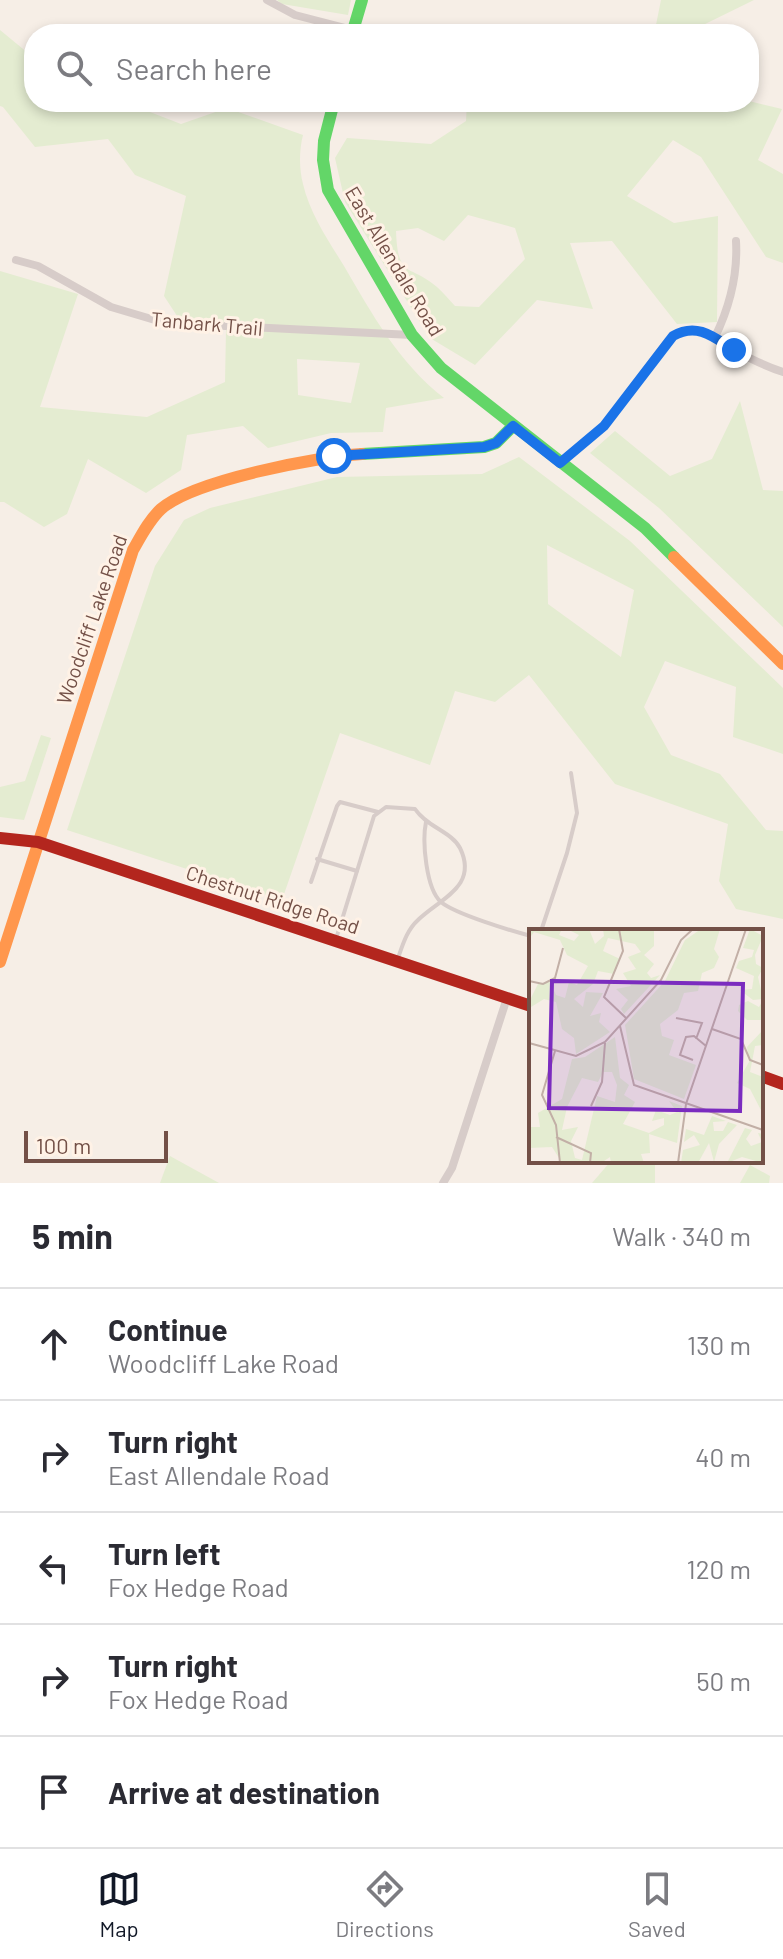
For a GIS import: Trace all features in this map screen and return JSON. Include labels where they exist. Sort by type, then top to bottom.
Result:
[{"type":"main road","points":[[355,24],[362,0]]},
{"type":"main road","name":"East Allendale Road","points":[[332,112],[323,150],[328,190],[412,335],[441,368],[622,509],[668,549],[783,664]]},
{"type":"main road","name":"Woodcliff Lake Road","points":[[0,962],[133,550],[161,509],[202,486],[309,460],[484,447],[496,443],[513,426]]},
{"type":"main road","name":"Chestnut Ridge Road","points":[[0,838],[38,842],[529,1005]]},
{"type":"main road","points":[[763,1077],[783,1084]]},
{"type":"street","points":[[267,0],[295,15],[326,24]]},
{"type":"street","points":[[715,337],[732,292],[736,241]]},
{"type":"street","name":"Tanbark Trail","points":[[16,260],[38,266],[111,307],[165,323],[412,335]]},
{"type":"street","points":[[560,463],[604,426],[673,336],[689,329],[698,329],[783,372]]},
{"type":"street","points":[[443,1183],[452,1168],[507,998]]},
{"type":"lane","points":[[542,929],[577,813],[571,773]]},
{"type":"lane","points":[[311,882],[340,802],[378,812]]},
{"type":"lane","points":[[335,941],[344,921],[374,816],[386,807],[415,809],[426,822],[450,836],[460,847],[465,868],[458,889],[411,927],[397,962]]},
{"type":"lane","points":[[426,822],[422,844],[432,889],[441,902],[529,935]]},
{"type":"lane","points":[[317,859],[357,871]]},
{"type":"green space","points":[[277,0],[351,0],[348,15],[282,4]]},
{"type":"green space","points":[[661,0],[754,0],[705,24],[656,24]]},
{"type":"green space","points":[[0,30],[24,50],[24,112],[150,112],[181,124],[216,112],[238,112],[303,135],[300,153],[302,178],[320,226],[400,354],[444,398],[386,408],[383,432],[331,433],[268,448],[243,426],[187,435],[181,470],[146,493],[88,459],[67,514],[44,527],[0,502],[0,271],[78,294],[40,407],[147,417],[225,382],[226,330],[183,325],[164,296],[186,196],[135,175],[108,139],[35,147],[0,106]],"holes":[[[297,359],[360,363],[351,403],[298,395]]]},
{"type":"green space","points":[[759,103],[782,109],[758,160],[783,174],[783,263],[766,257],[701,157],[673,140],[627,196],[674,223],[718,216],[717,322],[677,324],[612,241],[570,243],[593,309],[537,300],[475,365],[430,338],[345,202],[335,158],[347,138],[431,144],[466,121],[466,112],[759,112]],"holes":[[[468,215],[515,228],[525,259],[479,307],[455,306],[437,287],[402,264],[396,231],[418,228],[444,241]]]},
{"type":"green space","points":[[740,401],[763,490],[783,491],[783,627],[659,508],[590,453],[615,431],[670,476],[712,459]]},
{"type":"green space","points":[[519,457],[630,541],[783,688],[783,754],[733,737],[736,687],[665,661],[644,707],[671,755],[720,774],[766,830],[783,831],[783,919],[736,909],[719,881],[728,824],[615,784],[529,675],[495,702],[455,691],[430,765],[340,733],[282,900],[67,830],[155,566],[184,520],[210,508],[337,477],[482,474]],"holes":[[[547,545],[634,590],[621,657],[548,604]]]},
{"type":"green space","points":[[41,735],[51,738],[24,820],[0,817],[0,787],[25,781]]},
{"type":"green space","points":[[170,1156],[219,1183],[160,1183]]},
{"type":"green space","points":[[609,1163],[655,1163],[655,1183],[592,1183]]},
{"type":"green space","points":[[750,1165],[770,1176],[769,1183],[740,1183]]},
{"type":"traffic: fast","points":[[355,24],[362,0]]},
{"type":"traffic: fast","points":[[331,112],[323,160],[328,190],[412,335],[441,368],[645,528],[674,557]]},
{"type":"traffic: fast","points":[[362,454],[484,447],[496,443],[513,426]]},
{"type":"traffic: slow","points":[[0,962],[133,550],[149,523],[161,509],[177,498],[227,480],[287,465],[362,454]]},
{"type":"traffic: slow","points":[[674,557],[783,664]]},
{"type":"traffic: jam","points":[[0,838],[38,842],[529,1005]]},
{"type":"traffic: jam","points":[[763,1077],[783,1084]]},
{"type":"route","points":[[334,456],[484,447],[496,443],[513,426],[560,463],[616,413],[673,336],[689,329],[698,329],[734,350]]}]
